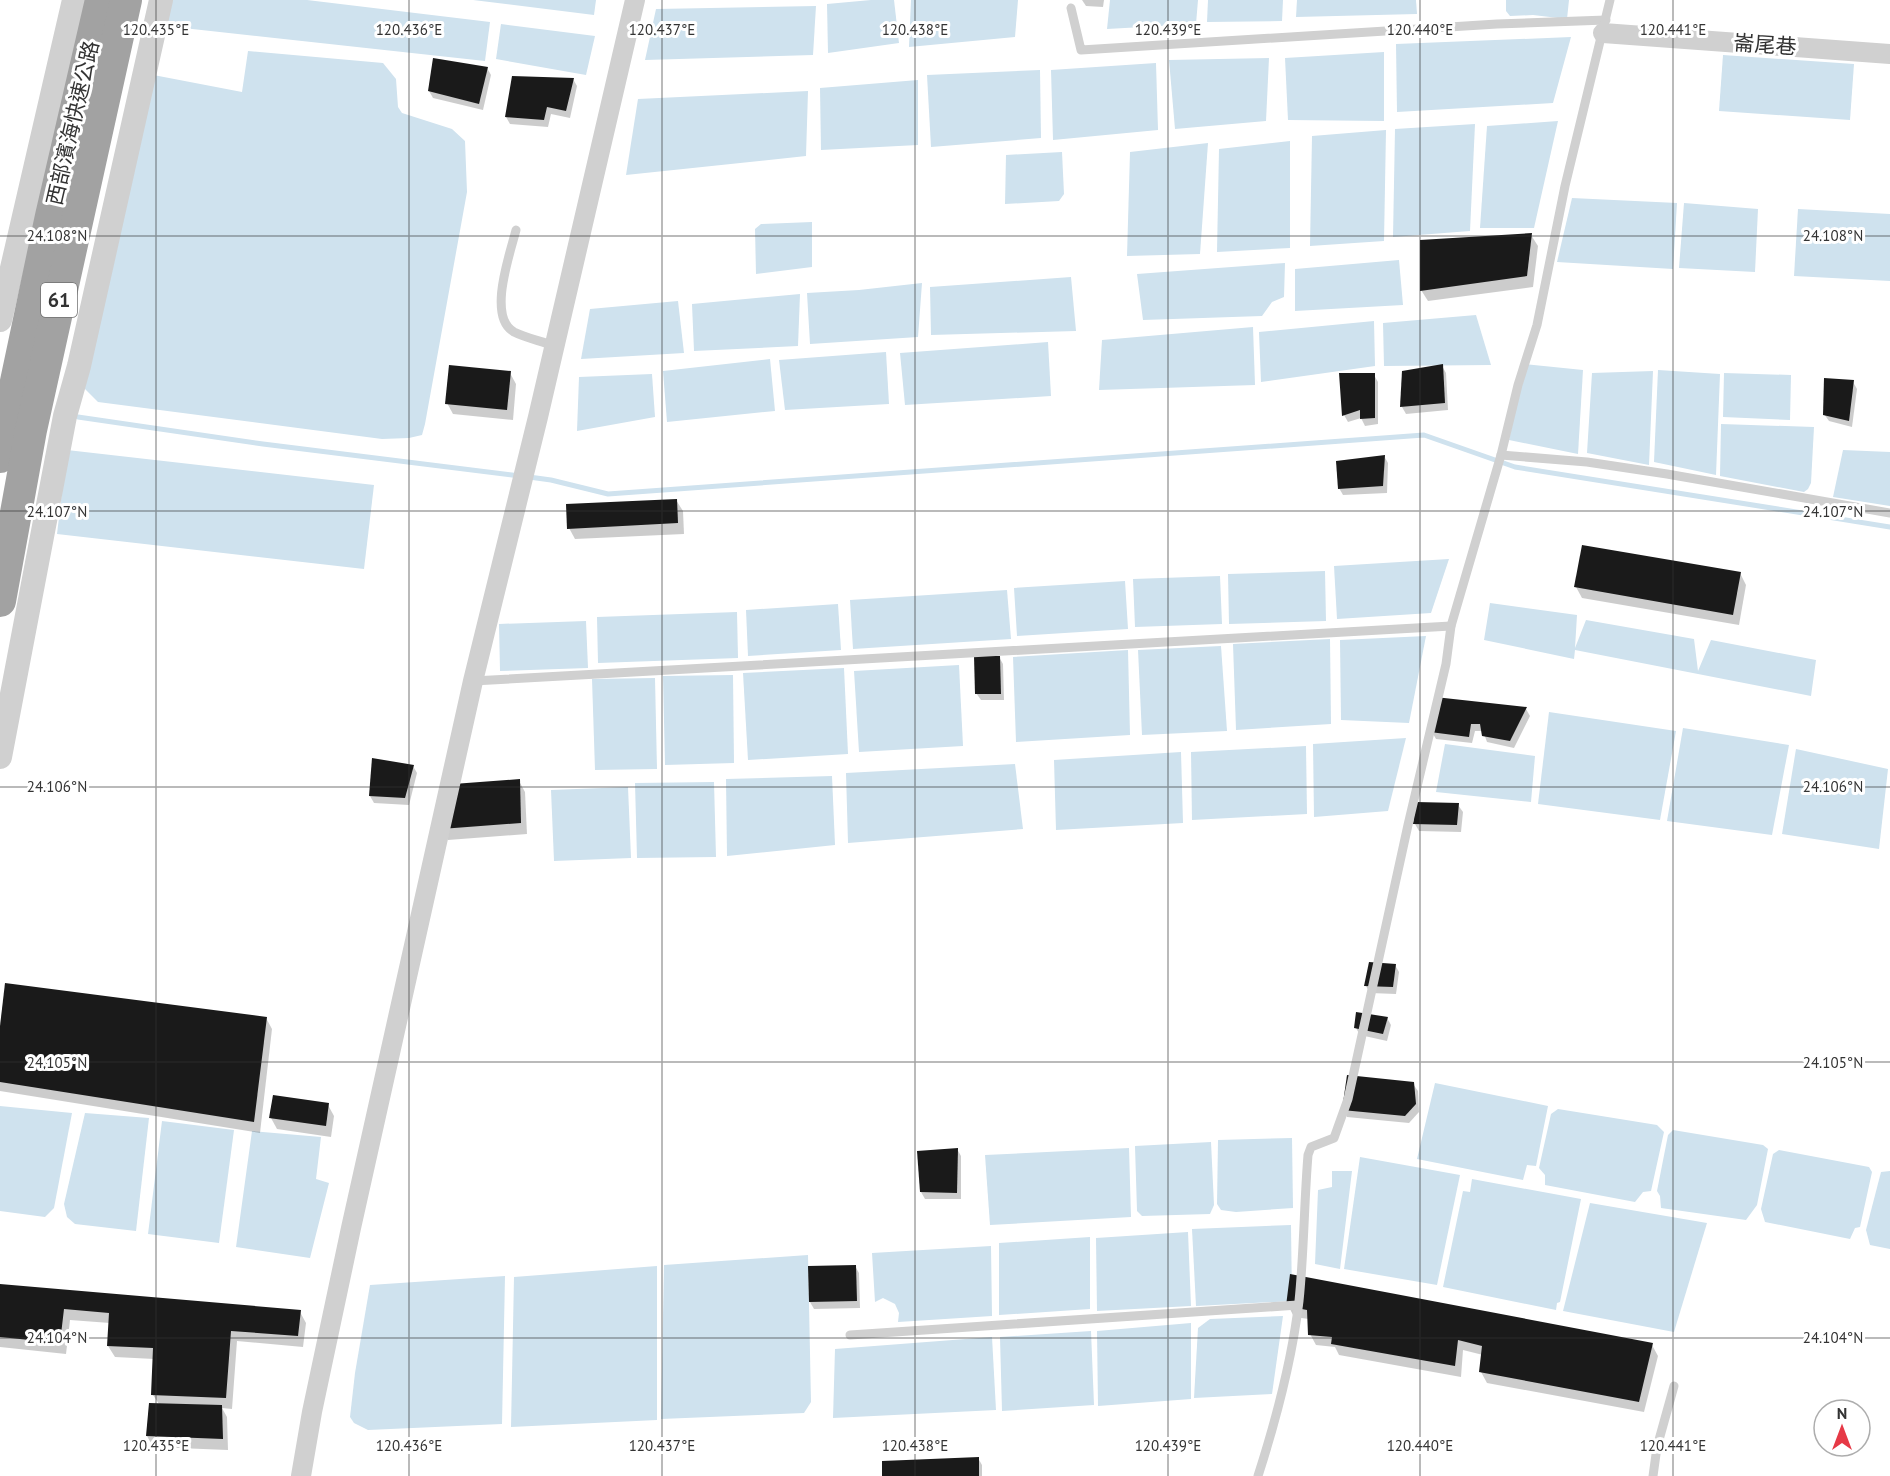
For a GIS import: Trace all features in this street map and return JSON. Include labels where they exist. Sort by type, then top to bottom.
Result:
[{"type":"highway","name":"西部濱海快速公路","points":[[0,457],[51,216],[101,0]]},
{"type":"highway","name":"西部濱海快速公路","points":[[0,601],[31,430],[126,0]]},
{"type":"street","points":[[0,320],[74,0]]},
{"type":"street","points":[[0,757],[65,416],[79,366],[161,0]]},
{"type":"street","points":[[301,1476],[312,1412],[351,1228],[473,681],[635,0]]},
{"type":"street","name":"崙尾巷","points":[[1604,27],[1890,54]]},
{"type":"lane","points":[[1258,1476],[1283,1387],[1298,1305],[1303,1258],[1303,1216],[1308,1155],[1311,1147],[1334,1138],[1348,1100],[1446,664],[1451,626],[1501,455],[1518,385],[1538,325],[1565,186],[1610,0]]},
{"type":"lane","points":[[1071,8],[1081,50],[1497,24],[1604,27]]},
{"type":"lane","points":[[516,230],[501,294],[500,306],[503,319],[512,331],[554,346]]},
{"type":"lane","points":[[1501,455],[1587,462],[1890,513]]},
{"type":"lane","points":[[473,681],[1451,626]]},
{"type":"lane","points":[[850,1335],[1298,1305]]},
{"type":"lane","points":[[1653,1476],[1656,1447],[1674,1386]]},
{"type":"water","points":[[170,0],[307,0],[490,22],[485,61],[165,26]]},
{"type":"water","points":[[473,0],[596,0],[594,15]]},
{"type":"water","points":[[894,0],[899,43],[828,53],[827,4]]},
{"type":"water","points":[[911,0],[1018,0],[1015,37],[909,47]]},
{"type":"water","points":[[1110,0],[1198,0],[1196,24],[1107,29]]},
{"type":"water","points":[[1208,0],[1283,0],[1282,21],[1207,22]]},
{"type":"water","points":[[1297,0],[1416,0],[1417,14],[1296,17]]},
{"type":"water","points":[[1506,0],[1569,0],[1567,19],[1533,15],[1510,16],[1506,11]]},
{"type":"water","points":[[816,6],[813,55],[645,60],[656,9]]},
{"type":"water","points":[[501,24],[595,36],[586,75],[496,59]]},
{"type":"water","points":[[1571,37],[1553,103],[1397,112],[1396,44]]},
{"type":"water","points":[[248,51],[383,63],[396,79],[398,107],[402,113],[452,129],[465,141],[467,192],[422,435],[382,439],[98,402],[76,380],[143,73],[242,92]]},
{"type":"water","points":[[1384,52],[1384,121],[1288,120],[1285,58]]},
{"type":"water","points":[[1723,55],[1854,64],[1850,120],[1719,111]]},
{"type":"water","points":[[1269,58],[1266,121],[1175,129],[1169,60]]},
{"type":"water","points":[[1156,63],[1158,130],[1053,140],[1051,70]]},
{"type":"water","points":[[1040,70],[1041,138],[931,147],[927,75]]},
{"type":"water","points":[[918,80],[918,145],[821,150],[820,88]]},
{"type":"water","points":[[808,91],[806,156],[626,175],[638,99]]},
{"type":"water","points":[[1558,121],[1534,228],[1480,228],[1487,126]]},
{"type":"water","points":[[1475,124],[1470,231],[1393,237],[1395,129]]},
{"type":"water","points":[[1386,130],[1384,241],[1310,246],[1312,136]]},
{"type":"water","points":[[1290,141],[1290,248],[1217,252],[1219,149]]},
{"type":"water","points":[[1208,143],[1200,254],[1127,256],[1130,152]]},
{"type":"water","points":[[1062,152],[1064,194],[1059,201],[1005,204],[1006,155]]},
{"type":"water","points":[[1572,198],[1677,203],[1673,269],[1557,262]]},
{"type":"water","points":[[1684,203],[1758,209],[1755,272],[1679,268]]},
{"type":"water","points":[[1798,209],[1890,214],[1890,281],[1794,276]]},
{"type":"water","points":[[812,222],[812,267],[756,274],[755,229],[761,224]]},
{"type":"water","points":[[1399,260],[1403,305],[1295,311],[1295,269]]},
{"type":"water","points":[[1285,263],[1284,297],[1272,302],[1262,316],[1143,320],[1137,274]]},
{"type":"water","points":[[1071,277],[1076,331],[931,335],[930,287]]},
{"type":"water","points":[[922,283],[918,337],[810,344],[807,293]]},
{"type":"water","points":[[800,294],[798,346],[694,351],[692,304]]},
{"type":"water","points":[[678,301],[684,353],[581,359],[590,309]]},
{"type":"water","points":[[1476,315],[1491,365],[1384,366],[1383,323]]},
{"type":"water","points":[[1374,321],[1375,366],[1261,382],[1259,332]]},
{"type":"water","points":[[1253,327],[1255,385],[1099,390],[1102,340]]},
{"type":"water","points":[[1048,342],[1051,396],[905,405],[900,353]]},
{"type":"water","points":[[886,352],[889,404],[785,410],[779,360]]},
{"type":"water","points":[[770,359],[775,411],[667,422],[663,371]]},
{"type":"water","points":[[1524,364],[1583,370],[1578,454],[1509,440]]},
{"type":"water","points":[[1658,370],[1720,374],[1716,475],[1654,462]]},
{"type":"water","points":[[1653,371],[1649,465],[1587,453],[1592,373]]},
{"type":"water","points":[[1724,373],[1791,375],[1790,420],[1723,417]]},
{"type":"water","points":[[652,374],[655,417],[577,431],[579,377]]},
{"type":"water","points":[[1721,424],[1814,427],[1811,483],[1808,489],[1804,492],[1720,476]]},
{"type":"water","points":[[67,450],[374,485],[364,569],[57,534]]},
{"type":"water","points":[[1843,450],[1890,452],[1890,506],[1833,497]]},
{"type":"water","points":[[1449,559],[1431,613],[1337,619],[1334,566]]},
{"type":"water","points":[[1325,571],[1326,621],[1229,624],[1228,574]]},
{"type":"water","points":[[1220,576],[1222,624],[1135,627],[1133,579]]},
{"type":"water","points":[[1125,581],[1128,629],[1017,636],[1014,588]]},
{"type":"water","points":[[1007,590],[1011,639],[853,649],[850,600]]},
{"type":"water","points":[[1490,603],[1577,615],[1575,648],[1586,620],[1694,639],[1698,671],[1711,640],[1816,660],[1811,696],[1575,650],[1574,659],[1484,640]]},
{"type":"water","points":[[838,604],[841,650],[748,656],[746,610]]},
{"type":"water","points":[[737,612],[738,658],[598,663],[597,617]]},
{"type":"water","points":[[586,621],[588,668],[500,671],[499,624]]},
{"type":"water","points":[[1426,636],[1409,723],[1341,720],[1340,640]]},
{"type":"water","points":[[1330,639],[1331,724],[1236,730],[1233,644]]},
{"type":"water","points":[[1221,646],[1227,731],[1142,735],[1138,650]]},
{"type":"water","points":[[1128,650],[1130,735],[1016,742],[1013,657]]},
{"type":"water","points":[[959,665],[963,746],[859,752],[854,671]]},
{"type":"water","points":[[844,668],[848,754],[748,760],[743,673]]},
{"type":"water","points":[[733,675],[734,763],[665,765],[663,676]]},
{"type":"water","points":[[655,678],[657,769],[595,770],[592,679]]},
{"type":"water","points":[[1549,712],[1676,731],[1660,820],[1538,804]]},
{"type":"water","points":[[1683,728],[1789,745],[1772,835],[1667,821]]},
{"type":"water","points":[[1406,738],[1388,811],[1314,817],[1313,744]]},
{"type":"water","points":[[1445,744],[1535,756],[1531,802],[1436,792]]},
{"type":"water","points":[[1306,746],[1307,814],[1192,820],[1191,752]]},
{"type":"water","points":[[1796,749],[1888,769],[1879,849],[1782,834]]},
{"type":"water","points":[[1181,752],[1183,823],[1056,830],[1054,760]]},
{"type":"water","points":[[1015,764],[1023,829],[848,843],[846,773]]},
{"type":"water","points":[[832,776],[835,845],[727,856],[726,779]]},
{"type":"water","points":[[714,782],[716,857],[637,858],[635,783]]},
{"type":"water","points":[[628,787],[631,858],[554,861],[551,790]]},
{"type":"water","points":[[1435,1083],[1548,1106],[1536,1166],[1527,1165],[1523,1180],[1417,1159]]},
{"type":"water","points":[[0,1106],[72,1113],[54,1208],[45,1217],[0,1211]]},
{"type":"water","points":[[1558,1109],[1657,1125],[1664,1132],[1651,1191],[1643,1192],[1635,1202],[1545,1185],[1545,1175],[1539,1168],[1551,1114]]},
{"type":"water","points":[[85,1113],[149,1118],[136,1231],[75,1224],[67,1217],[64,1204]]},
{"type":"water","points":[[162,1121],[234,1130],[219,1243],[148,1234]]},
{"type":"water","points":[[1673,1130],[1763,1145],[1768,1149],[1757,1205],[1746,1220],[1661,1208],[1657,1191],[1668,1135]]},
{"type":"water","points":[[252,1131],[321,1137],[316,1179],[329,1183],[310,1258],[236,1247]]},
{"type":"water","points":[[1292,1138],[1293,1208],[1236,1212],[1221,1210],[1217,1204],[1218,1140]]},
{"type":"water","points":[[1211,1142],[1214,1205],[1210,1214],[1142,1216],[1137,1211],[1135,1146]]},
{"type":"water","points":[[1129,1148],[1131,1217],[990,1225],[985,1155]]},
{"type":"water","points":[[1779,1150],[1869,1167],[1872,1172],[1860,1227],[1855,1228],[1850,1239],[1765,1222],[1761,1209],[1773,1154]]},
{"type":"water","points":[[1360,1157],[1460,1175],[1437,1285],[1344,1269]]},
{"type":"water","points":[[1332,1171],[1352,1171],[1340,1269],[1315,1264],[1318,1190],[1332,1187]]},
{"type":"water","points":[[1890,1171],[1890,1249],[1870,1245],[1866,1230],[1881,1172]]},
{"type":"water","points":[[1472,1179],[1581,1199],[1560,1302],[1557,1303],[1556,1310],[1443,1287],[1463,1191],[1470,1192]]},
{"type":"water","points":[[1590,1203],[1707,1223],[1674,1332],[1563,1311]]},
{"type":"water","points":[[1291,1225],[1292,1301],[1196,1306],[1192,1229]]},
{"type":"water","points":[[1188,1232],[1191,1306],[1097,1311],[1096,1238]]},
{"type":"water","points":[[1090,1237],[1090,1309],[999,1315],[999,1243]]},
{"type":"water","points":[[991,1246],[992,1316],[898,1322],[899,1313],[895,1304],[883,1298],[875,1302],[872,1253]]},
{"type":"water","points":[[808,1255],[811,1402],[804,1413],[661,1419],[664,1265]]},
{"type":"water","points":[[657,1266],[657,1420],[511,1427],[514,1277]]},
{"type":"water","points":[[505,1276],[502,1424],[368,1430],[354,1423],[350,1417],[355,1373],[370,1285]]},
{"type":"water","points":[[1283,1316],[1272,1394],[1194,1398],[1198,1328],[1210,1319]]},
{"type":"water","points":[[1191,1323],[1191,1399],[1098,1406],[1097,1331]]},
{"type":"water","points":[[1091,1331],[1094,1405],[1002,1411],[1000,1337]]},
{"type":"water","points":[[992,1337],[996,1410],[833,1418],[835,1349]]},
{"type":"building","points":[[433,58],[488,67],[479,104],[428,91]]},
{"type":"building","points":[[512,76],[574,78],[566,111],[547,107],[544,120],[505,117]]},
{"type":"building","points":[[1532,233],[1527,276],[1420,291],[1420,240]]},
{"type":"building","points":[[1443,364],[1445,403],[1400,407],[1402,371]]},
{"type":"building","points":[[449,365],[511,371],[507,410],[445,404]]},
{"type":"building","points":[[1339,373],[1375,373],[1375,418],[1360,419],[1360,410],[1342,416]]},
{"type":"building","points":[[1824,378],[1854,380],[1849,421],[1823,415]]},
{"type":"building","points":[[1385,455],[1383,486],[1338,489],[1336,461]]},
{"type":"building","points":[[677,499],[678,523],[567,529],[566,504]]},
{"type":"building","points":[[1582,545],[1741,572],[1733,615],[1574,587]]},
{"type":"building","points":[[974,656],[1000,656],[1001,694],[975,694]]},
{"type":"building","points":[[1435,697],[1527,707],[1510,741],[1482,736],[1480,724],[1471,724],[1469,737],[1430,732]]},
{"type":"building","points":[[372,758],[414,765],[405,798],[369,796]]},
{"type":"building","points":[[520,779],[521,823],[441,829],[440,785]]},
{"type":"building","points":[[1416,802],[1459,803],[1457,825],[1413,824]]},
{"type":"building","points":[[1369,962],[1396,964],[1393,987],[1364,986]]},
{"type":"building","points":[[5,983],[267,1017],[254,1122],[0,1082],[0,1026]]},
{"type":"building","points":[[1356,1012],[1388,1017],[1383,1034],[1354,1028]]},
{"type":"building","points":[[1347,1075],[1414,1082],[1416,1104],[1405,1116],[1342,1110]]},
{"type":"building","points":[[273,1095],[329,1103],[326,1126],[269,1118]]},
{"type":"building","points":[[958,1148],[957,1193],[920,1192],[917,1151]]},
{"type":"building","points":[[856,1265],[857,1301],[809,1302],[808,1266]]},
{"type":"building","points":[[1290,1274],[1653,1343],[1639,1402],[1479,1372],[1482,1346],[1458,1340],[1455,1366],[1331,1344],[1332,1337],[1308,1335],[1307,1310],[1286,1306]]},
{"type":"building","points":[[0,1284],[301,1310],[298,1336],[231,1331],[226,1398],[151,1395],[153,1348],[107,1346],[109,1313],[64,1309],[60,1343],[0,1337]]},
{"type":"building","points":[[149,1403],[222,1405],[223,1439],[146,1436]]},
{"type":"building","points":[[979,1457],[979,1476],[882,1476],[882,1461]]},
{"type":"waterway","points":[[78,417],[263,444],[520,476]]},
{"type":"waterway","points":[[529,477],[608,494],[1424,435],[1515,467],[1890,527]]}]
